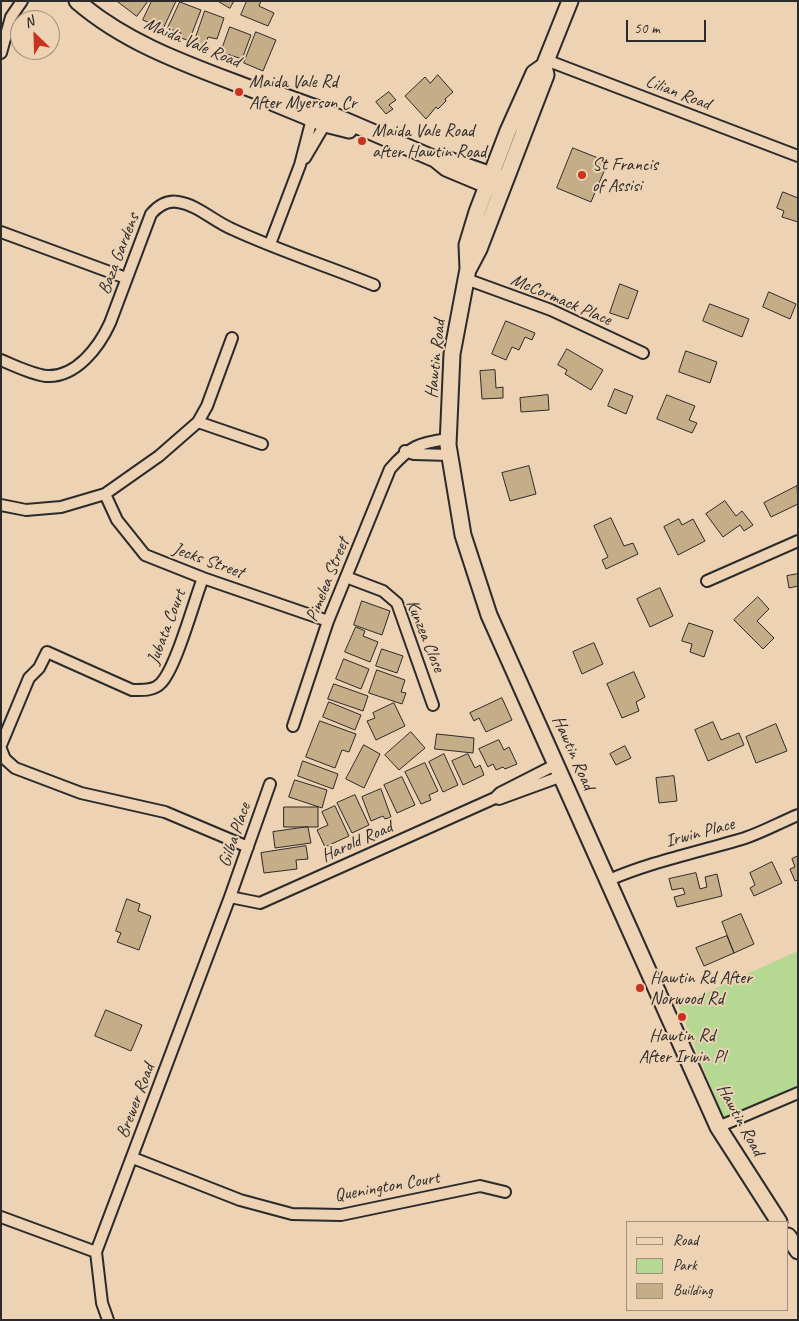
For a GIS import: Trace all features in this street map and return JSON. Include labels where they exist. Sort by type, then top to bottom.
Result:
[{"type":"main road","name":"Maida Vale Road","points":[[77,1],[94,15],[155,51],[262,93],[280,95],[321,116],[355,124],[368,133],[435,159],[449,159],[496,183]]},
{"type":"main road","name":"Maida Vale Road","points":[[88,1],[110,24]]},
{"type":"main road","name":"Hawtin Road","points":[[570,1],[545,63],[534,73],[496,183],[479,249],[467,274],[452,354],[448,439],[463,535],[489,615],[560,770],[718,1127],[778,1221]]},
{"type":"main road","points":[[789,1238],[798,1251]]},
{"type":"street","points":[[1,53],[11,17],[22,1]]},
{"type":"street","name":"Lilian Road","points":[[545,63],[798,156]]},
{"type":"street","points":[[270,244],[321,116]]},
{"type":"street","points":[[300,165],[321,116]]},
{"type":"street","name":"Baza Gardens","points":[[1,360],[44,376],[60,374],[77,366],[106,331],[152,214],[157,208],[169,202],[178,202],[192,206],[233,230],[374,285]]},
{"type":"street","points":[[1,232],[126,278]]},
{"type":"street","name":"McCormack Place","points":[[467,274],[551,310],[643,353]]},
{"type":"street","points":[[1,505],[26,510],[61,507],[105,494],[159,456],[198,422],[207,406],[232,338]]},
{"type":"street","points":[[198,422],[262,444]]},
{"type":"street","name":"Pimelea Street","points":[[292,726],[328,621],[390,469],[405,452],[414,446],[448,439]]},
{"type":"street","points":[[405,452],[450,455]]},
{"type":"street","name":"Jecks Street","points":[[105,494],[117,520],[145,555],[203,578],[328,621]]},
{"type":"street","points":[[707,581],[798,542]]},
{"type":"street","name":"Kunzea Close","points":[[346,577],[383,591],[397,603],[433,705]]},
{"type":"street","name":"Jubata Court","points":[[2,751],[29,678],[39,668],[47,652],[132,690],[146,690],[160,684],[170,670],[203,578]]},
{"type":"street","points":[[2,751],[5,760],[15,768],[81,793],[165,812],[248,847]]},
{"type":"street","name":"Harold Road","points":[[230,897],[260,903],[495,798],[502,799],[560,770]]},
{"type":"street","name":"Gilba Place","points":[[230,897],[270,784]]},
{"type":"street","name":"Irwin Place","points":[[609,880],[652,864],[746,838],[798,815]]},
{"type":"street","name":"Brewer Road","points":[[108,1320],[102,1303],[96,1252],[230,897]]},
{"type":"street","points":[[718,1127],[798,1092]]},
{"type":"street","name":"Quenington Court","points":[[133,1158],[240,1200],[292,1214],[341,1215],[480,1186],[506,1192]]},
{"type":"street","points":[[1,1216],[96,1252]]},
{"type":"green space","points":[[798,951],[798,1085],[724,1119],[678,1005]]},
{"type":"building","points":[[117,1],[148,1],[137,16]]},
{"type":"building","points":[[152,1],[176,1],[163,29],[143,20]]},
{"type":"building","points":[[218,1],[234,1],[230,8]]},
{"type":"building","points":[[247,1],[261,1],[259,6],[274,13],[268,26],[241,15]]},
{"type":"building","points":[[180,2],[201,10],[189,41],[179,37],[181,33],[168,28]]},
{"type":"building","points":[[205,11],[224,18],[217,39],[208,37],[205,46],[194,43]]},
{"type":"building","points":[[230,27],[251,35],[242,59],[221,52]]},
{"type":"building","points":[[256,32],[276,40],[263,71],[244,63]]},
{"type":"building","points":[[438,75],[453,92],[426,119],[405,96],[425,77],[430,83]]},
{"type":"building","points":[[389,92],[396,100],[389,105],[393,109],[386,114],[376,102]]},
{"type":"building","name":"St Francis of Assisi","points":[[573,148],[608,162],[591,202],[557,188]]},
{"type":"building","points":[[783,192],[798,198],[798,222],[782,217],[784,211],[777,208]]},
{"type":"building","points":[[620,284],[638,291],[628,319],[610,313]]},
{"type":"building","points":[[769,292],[796,304],[790,319],[763,307]]},
{"type":"building","points":[[710,304],[749,319],[742,337],[703,321]]},
{"type":"building","points":[[506,321],[535,333],[532,340],[525,337],[519,350],[512,347],[506,360],[492,354]]},
{"type":"building","points":[[567,349],[603,370],[591,390],[565,374],[567,370],[558,365]]},
{"type":"building","points":[[686,351],[717,362],[710,383],[679,372]]},
{"type":"building","points":[[495,370],[496,388],[503,387],[503,398],[482,399],[480,371]]},
{"type":"building","points":[[615,389],[633,396],[626,414],[608,406]]},
{"type":"building","points":[[548,395],[549,410],[521,412],[520,398]]},
{"type":"building","points":[[667,395],[695,406],[689,420],[697,423],[692,433],[657,419]]},
{"type":"building","points":[[529,466],[536,494],[510,501],[502,473]]},
{"type":"building","points":[[797,486],[798,504],[771,517],[764,503]]},
{"type":"building","points":[[725,501],[736,516],[742,511],[753,525],[744,531],[740,525],[723,537],[706,514]]},
{"type":"building","points":[[611,518],[624,546],[633,543],[638,554],[606,569],[602,560],[608,557],[594,526]]},
{"type":"building","points":[[679,519],[682,525],[693,519],[705,541],[678,555],[664,527]]},
{"type":"building","points":[[798,574],[798,586],[789,588],[787,576]]},
{"type":"building","points":[[660,588],[673,616],[650,627],[637,599]]},
{"type":"building","points":[[758,597],[769,609],[757,621],[774,638],[763,649],[734,620]]},
{"type":"building","points":[[362,601],[390,611],[382,635],[354,625]]},
{"type":"building","points":[[689,623],[713,631],[704,657],[690,652],[692,644],[682,641]]},
{"type":"building","points":[[356,627],[365,631],[363,636],[378,642],[370,662],[345,652]]},
{"type":"building","points":[[594,643],[603,664],[582,674],[573,652]]},
{"type":"building","points":[[382,649],[403,656],[397,673],[376,666]]},
{"type":"building","points":[[344,659],[369,669],[361,689],[336,679]]},
{"type":"building","points":[[377,670],[405,680],[401,692],[406,693],[402,704],[369,693]]},
{"type":"building","points":[[634,672],[645,697],[636,702],[639,711],[622,718],[607,684]]},
{"type":"building","points":[[334,684],[368,696],[363,711],[328,699]]},
{"type":"building","points":[[502,698],[512,720],[486,732],[479,718],[474,721],[470,713]]},
{"type":"building","points":[[329,702],[361,715],[355,730],[323,717]]},
{"type":"building","points":[[394,703],[405,726],[376,740],[367,721],[375,718],[373,713]]},
{"type":"building","points":[[320,721],[356,734],[349,752],[342,750],[335,768],[306,757]]},
{"type":"building","points":[[713,722],[721,740],[739,733],[744,745],[708,761],[695,730]]},
{"type":"building","points":[[776,724],[787,751],[756,763],[746,737]]},
{"type":"building","points":[[411,732],[425,748],[399,770],[385,755]]},
{"type":"building","points":[[437,734],[474,738],[473,753],[435,749]]},
{"type":"building","points":[[499,740],[504,750],[509,747],[517,764],[505,769],[503,767],[496,770],[493,764],[488,767],[479,749]]},
{"type":"building","points":[[364,745],[380,754],[364,788],[346,779]]},
{"type":"building","points":[[625,746],[631,758],[616,765],[610,754]]},
{"type":"building","points":[[444,754],[458,785],[443,792],[429,762]]},
{"type":"building","points":[[468,754],[475,768],[480,765],[484,775],[463,785],[452,761]]},
{"type":"building","points":[[303,761],[338,774],[333,789],[298,776]]},
{"type":"building","points":[[425,763],[438,791],[429,795],[431,800],[421,804],[405,772]]},
{"type":"building","points":[[674,776],[677,801],[659,803],[656,778]]},
{"type":"building","points":[[402,777],[415,805],[397,813],[384,785]]},
{"type":"building","points":[[295,780],[327,790],[322,808],[289,797]]},
{"type":"building","points":[[381,789],[391,817],[385,819],[383,816],[371,821],[362,797]]},
{"type":"building","points":[[355,795],[369,825],[352,833],[337,803]]},
{"type":"building","points":[[335,806],[349,836],[325,847],[317,830],[328,825],[322,812]]},
{"type":"building","points":[[284,807],[318,807],[318,827],[284,827]]},
{"type":"building","points":[[308,827],[311,843],[275,848],[273,832]]},
{"type":"building","points":[[306,846],[308,859],[296,860],[297,869],[264,873],[261,853]]},
{"type":"building","points":[[798,856],[798,880],[795,881],[790,869],[795,867],[792,859]]},
{"type":"building","points":[[772,862],[782,883],[754,896],[750,888],[755,885],[750,873]]},
{"type":"building","points":[[696,873],[700,889],[707,887],[705,877],[717,874],[722,896],[677,907],[674,897],[685,894],[683,888],[672,890],[669,879]]},
{"type":"building","points":[[127,899],[140,904],[138,911],[151,916],[139,950],[117,942],[121,933],[116,931]]},
{"type":"building","points":[[741,914],[754,944],[734,953],[722,922]]},
{"type":"building","points":[[727,936],[734,953],[704,966],[696,948]]},
{"type":"building","points":[[106,1010],[142,1025],[131,1051],[95,1036]]},
{"type":"place","name":"Maida Vale Rd After Myerson Cr","points":[[239,92]]},
{"type":"place","name":"Maida Vale Road after Hawtin Road","points":[[362,141]]},
{"type":"place","name":"St Francis of Assisi","points":[[582,175]]},
{"type":"place","name":"Hawtin Rd After Norwood Rd","points":[[640,988]]},
{"type":"place","name":"Hawtin Rd After Irwin Pl","points":[[682,1017]]}]
